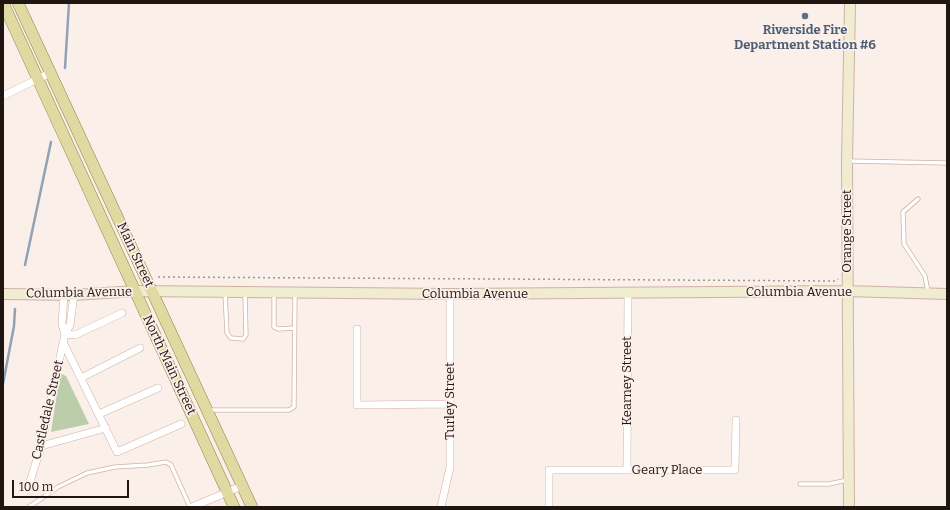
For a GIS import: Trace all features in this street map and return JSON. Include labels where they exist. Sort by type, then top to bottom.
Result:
[{"type":"main road","points":[[3,3],[38,80]]},
{"type":"main road","name":"Main Street","points":[[18,3],[252,507]]},
{"type":"main road","name":"Orange Street","points":[[849,507],[847,161],[850,3]]},
{"type":"main road","name":"North Main Street","points":[[38,80],[234,507]]},
{"type":"main road","name":"Columbia Avenue","points":[[3,294],[69,295],[136,291],[450,294],[847,291],[947,294]]},
{"type":"street","points":[[3,96],[50,73]]},
{"type":"street","name":"Kearney Street","points":[[626,470],[628,293]]},
{"type":"street","name":"Turley Street","points":[[440,507],[450,467],[450,294]]},
{"type":"street","name":"Castledale Street","points":[[65,334],[63,318],[69,295]]},
{"type":"street","name":"Castledale Street","points":[[29,484],[41,446],[65,334],[70,325],[69,295]]},
{"type":"street","points":[[65,334],[75,335],[122,313]]},
{"type":"street","points":[[63,318],[71,319]]},
{"type":"street","points":[[357,329],[357,406],[451,404]]},
{"type":"street","points":[[63,342],[117,452],[181,424]]},
{"type":"street","points":[[81,378],[140,348]]},
{"type":"street","points":[[99,414],[158,388]]},
{"type":"street","name":"Geary Place","points":[[549,507],[549,470],[735,470],[736,420]]},
{"type":"street","points":[[41,446],[106,428]]},
{"type":"street","points":[[191,507],[242,486]]},
{"type":"lane","points":[[847,161],[947,163]]},
{"type":"lane","points":[[918,199],[903,212],[904,244],[925,276],[928,294]]},
{"type":"lane","points":[[225,292],[226,333],[231,338],[243,338],[246,335],[245,292]]},
{"type":"lane","points":[[274,293],[274,327],[278,329],[294,328]]},
{"type":"lane","points":[[207,410],[289,410],[294,407],[295,293]]},
{"type":"lane","points":[[29,507],[58,486],[87,473],[116,467],[166,462],[171,465],[191,507]]},
{"type":"lane","points":[[800,484],[829,484],[849,480]]},
{"type":"path","points":[[158,276],[836,281],[840,278]]},
{"type":"green space","points":[[60,373],[66,376],[89,424],[51,432]]},
{"type":"waterway","points":[[65,68],[69,3]]},
{"type":"waterway","points":[[25,265],[51,142]]},
{"type":"waterway","points":[[3,384],[14,326],[15,309]]},
{"type":"place","name":"Riverside Fire Department Station #6","points":[[805,16]]}]
